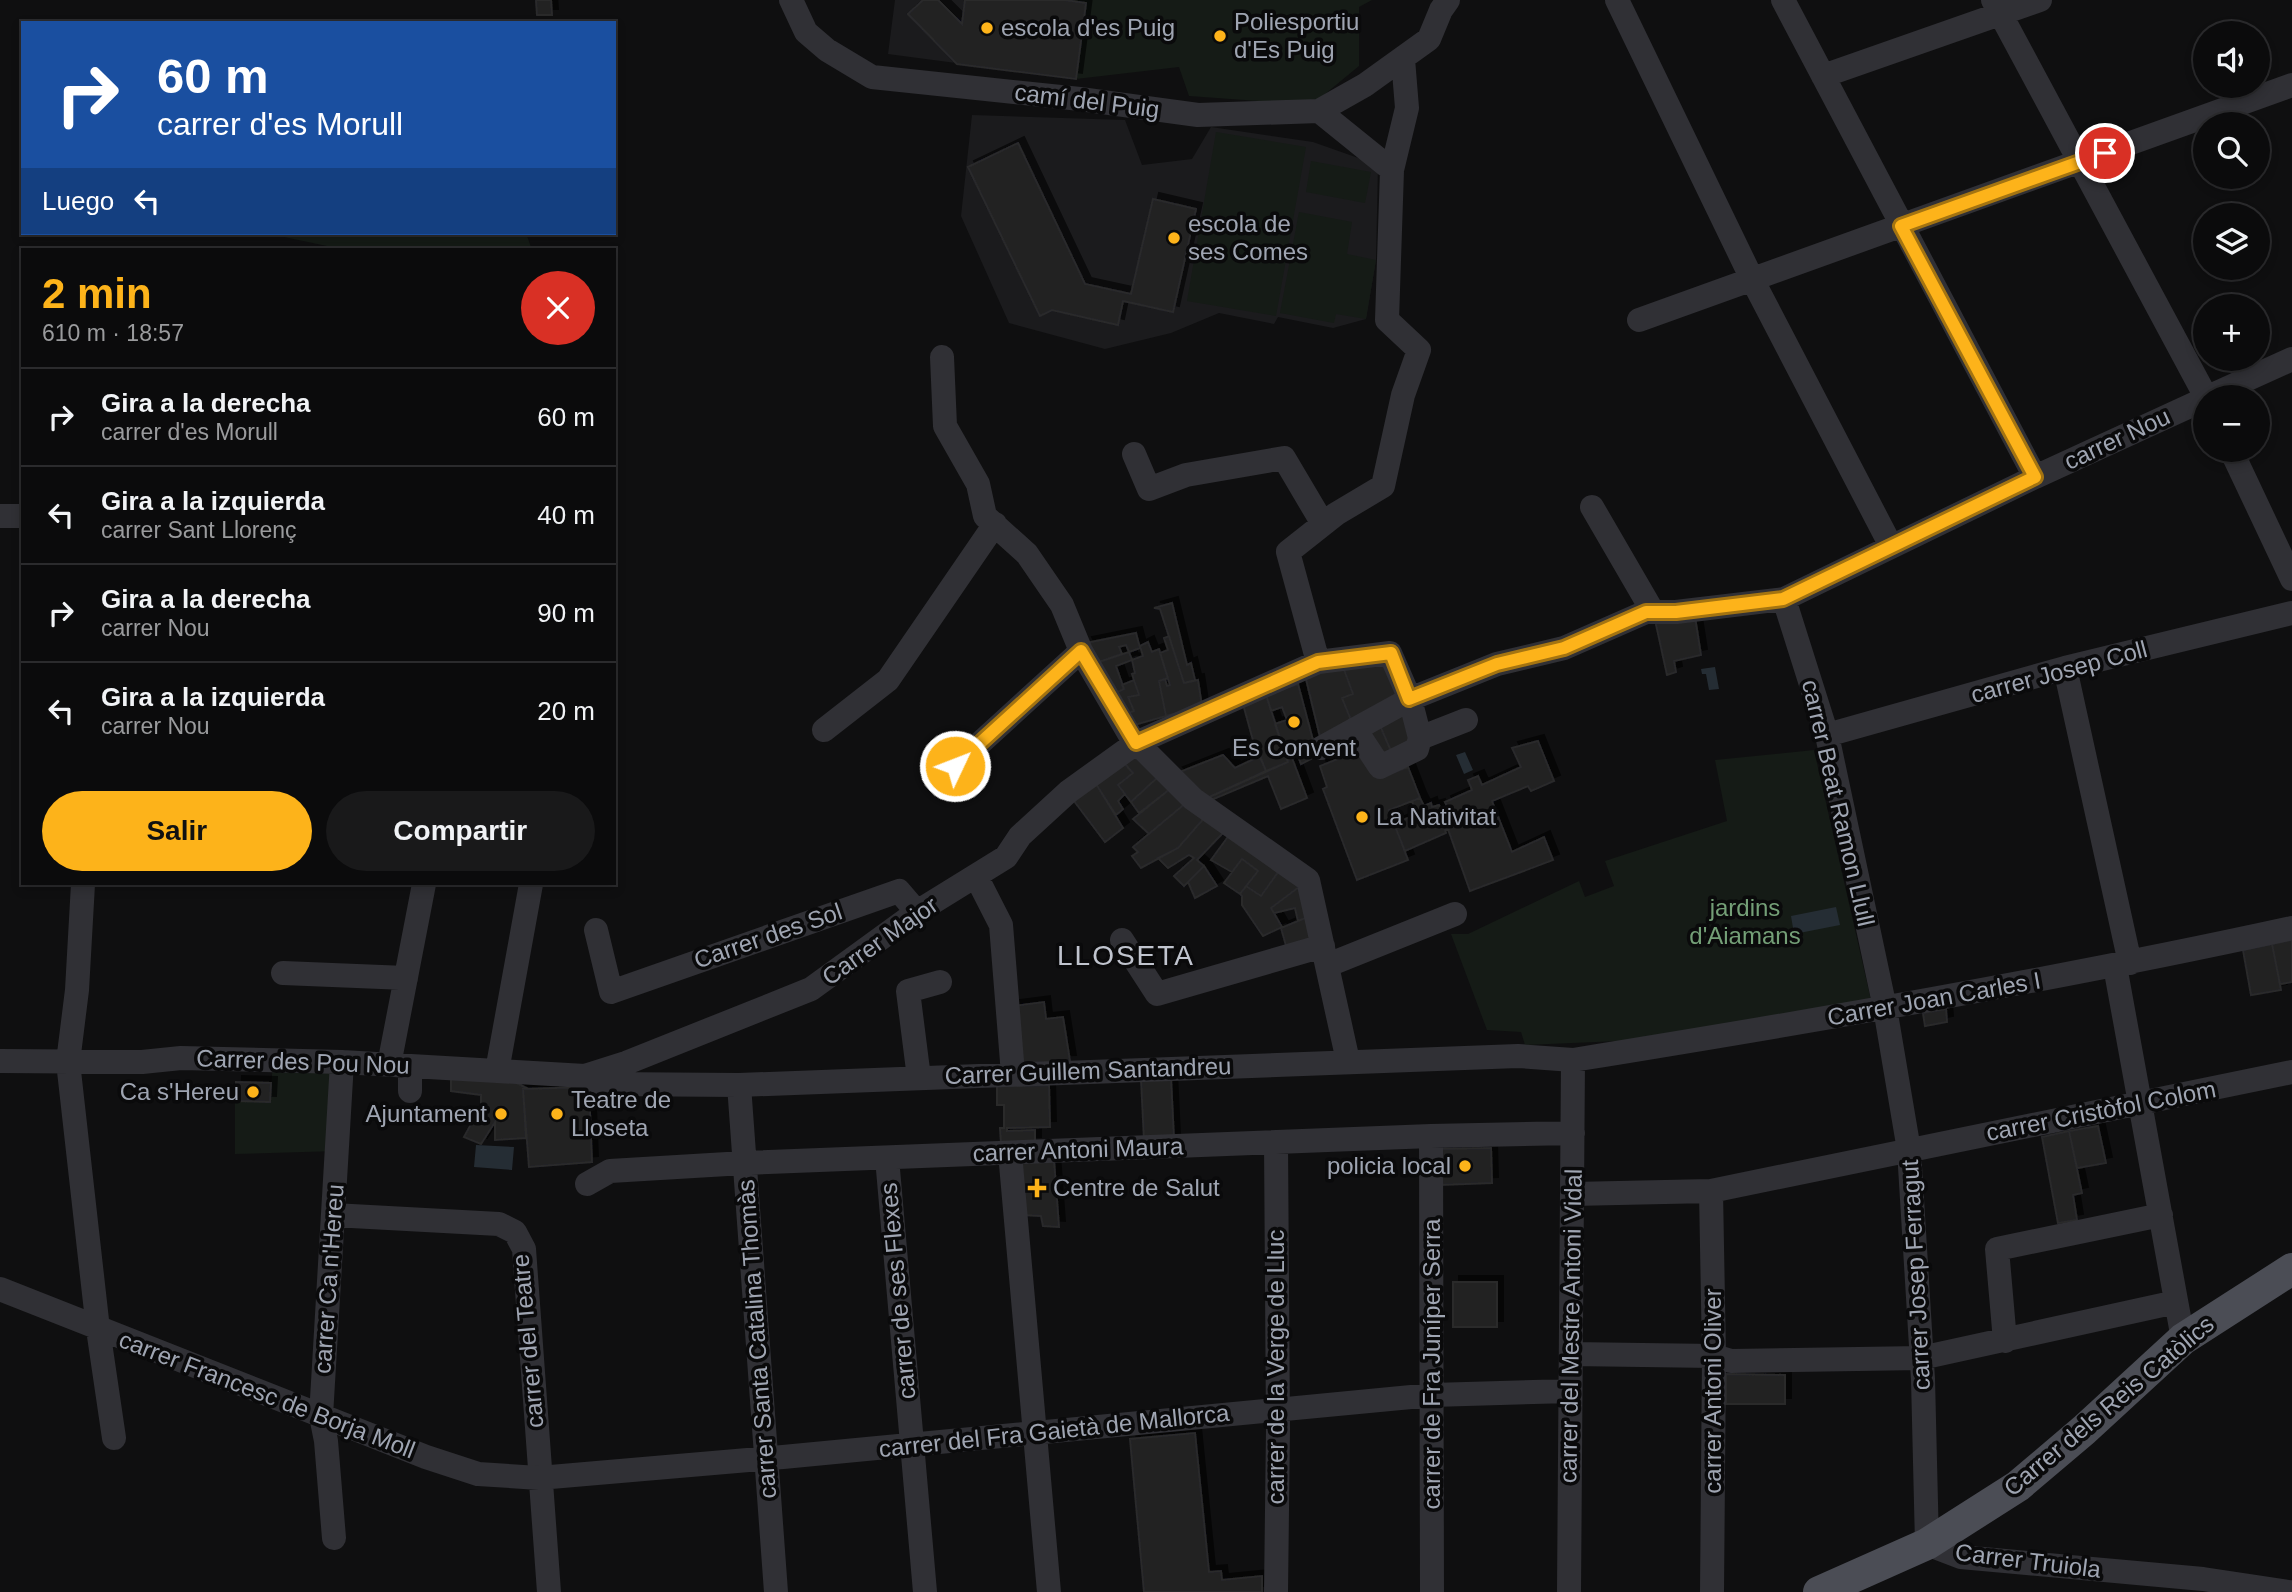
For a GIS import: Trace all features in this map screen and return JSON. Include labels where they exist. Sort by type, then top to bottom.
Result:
[{"type":"main road","name":"Carrer dels Reis Catòlics","points":[[1927,1544],[2018,1486],[2183,1339],[2292,1269]]},
{"type":"main road","name":"Carrer Truiola","points":[[1819,1592],[1927,1544]]},
{"type":"street","name":"camí del Puig","points":[[791,0],[807,32],[827,50],[872,77],[1080,99],[1198,115],[1319,111],[1365,85],[1429,39],[1448,0]]},
{"type":"street","points":[[1617,0],[1752,279],[1891,547]]},
{"type":"street","points":[[1783,0],[2035,477]]},
{"type":"street","points":[[1823,76],[1996,7],[2040,0]]},
{"type":"street","points":[[1996,7],[2200,385]]},
{"type":"street","points":[[1318,662],[1288,552],[1323,524],[1383,486],[1403,395],[1419,350],[1387,320],[1392,170],[1407,108],[1403,59]]},
{"type":"street","points":[[1639,320],[2292,85]]},
{"type":"street","points":[[1319,111],[1392,170]]},
{"type":"street","points":[[942,356],[945,426],[978,484],[985,516],[1027,554],[1062,605],[1081,651],[1136,743],[1193,799],[1308,880],[1348,1061]]},
{"type":"street","name":"carrer Nou","points":[[2235,385],[2292,359]]},
{"type":"street","name":"carrer Nou","points":[[1321,748],[1409,699],[1497,664],[1564,648],[1646,612],[1676,612],[1783,599],[2035,477],[2193,404]]},
{"type":"street","points":[[1134,454],[1149,489],[1186,475],[1284,458],[1323,524]]},
{"type":"street","points":[[2237,462],[2292,579]]},
{"type":"street","points":[[1592,507],[1653,612]]},
{"type":"street","points":[[0,516],[21,516]]},
{"type":"street","points":[[824,730],[888,680],[995,524]]},
{"type":"street","name":"carrer Beat Ramon Llull","points":[[1783,599],[1827,735],[1885,1008]]},
{"type":"street","name":"carrer Josep Coll","points":[[1827,735],[2065,668],[2292,613]]},
{"type":"street","points":[[955,766],[1081,651]]},
{"type":"street","name":"Carrer Major","points":[[594,1080],[626,1063],[811,989],[917,912],[1006,857],[1020,836],[1068,792],[1136,743],[1318,662],[1391,653],[1409,699]]},
{"type":"street","points":[[2065,668],[2122,965],[2140,1103],[2183,1339]]},
{"type":"street","points":[[1355,729],[1380,767],[1417,749],[1420,738],[1409,699]]},
{"type":"street","points":[[1420,738],[1466,720]]},
{"type":"street","points":[[976,876],[1001,925],[1013,1074]]},
{"type":"street","points":[[83,885],[77,990],[68,1062],[98,1329],[114,1438]]},
{"type":"street","points":[[410,1091],[400,1065],[406,978],[424,885]]},
{"type":"street","points":[[497,1071],[531,885]]},
{"type":"street","name":"Carrer des Sol","points":[[596,930],[611,992],[898,891],[917,912]]},
{"type":"street","points":[[1122,940],[1157,994],[1325,956],[1455,914]]},
{"type":"street","name":"Carrer Joan Carles I","points":[[1573,1060],[2122,965],[2292,928]]},
{"type":"street","points":[[283,973],[406,978]]},
{"type":"street","points":[[919,1078],[908,991],[940,982]]},
{"type":"street","name":"carrer Josep Ferragut","points":[[1885,1008],[1909,1150],[1921,1358],[1927,1544]]},
{"type":"street","name":"Carrer Guillem Santandreu","points":[[594,1080],[739,1085],[1348,1061],[1518,1056],[1573,1060]]},
{"type":"street","name":"Carrer des Pou Nou","points":[[0,1061],[142,1062],[181,1058],[342,1062],[594,1080]]},
{"type":"street","name":"carrer del Mestre Antoni Vidal","points":[[1569,1592],[1573,1060]]},
{"type":"street","name":"carrer Ca n'Hereu","points":[[334,1538],[326,1441],[321,1416],[342,1062]]},
{"type":"street","name":"carrer Cristòfol Colom","points":[[1572,1194],[1711,1191],[2292,1072]]},
{"type":"street","name":"carrer Santa Catalina Thomàs","points":[[739,1085],[776,1592]]},
{"type":"street","name":"carrer Antoni Maura","points":[[587,1184],[610,1171],[744,1163],[1431,1136],[1573,1133]]},
{"type":"street","name":"carrer de Fra Juníper Serra","points":[[1431,1136],[1432,1592]]},
{"type":"street","name":"carrer de la Verge de Lluc","points":[[1276,1142],[1276,1592]]},
{"type":"street","points":[[1010,1153],[1048,1592]]},
{"type":"street","name":"carrer de ses Flexes","points":[[887,1158],[925,1592]]},
{"type":"street","name":"carrer Antoni Oliver","points":[[1711,1191],[1714,1356],[1712,1592]]},
{"type":"street","name":"carrer del Teatre","points":[[333,1215],[499,1224],[515,1232],[524,1249],[548,1592]]},
{"type":"street","points":[[2005,1341],[1997,1249],[2161,1215]]},
{"type":"street","name":"carrer Francesc de Borja Moll","points":[[0,1289],[426,1457],[478,1474],[539,1478]]},
{"type":"street","points":[[1571,1353],[1714,1356],[1731,1361],[1921,1358],[2176,1302]]},
{"type":"street","name":"carrer del Fra Gaietà de Mallorca","points":[[539,1478],[1432,1395],[1570,1391]]},
{"type":"street","name":"Carrer Truiola","points":[[1927,1544],[1961,1557],[2203,1579],[2289,1592]]},
{"type":"shaded area","name":"escola d'es Puig","points":[[895,0],[1065,0],[1086,3],[1076,79],[888,54]]},
{"type":"shaded area","name":"escola de ses Comes","points":[[972,115],[1125,120],[1142,165],[1192,159],[1211,127],[1313,142],[1378,165],[1376,260],[1366,319],[1333,328],[1278,317],[1274,324],[1219,313],[1171,333],[1105,349],[1009,323],[961,216]]},
{"type":"shaded area","points":[[1715,667],[1719,689],[1709,690],[1706,674],[1702,674],[1701,669]]},
{"type":"shaded area","points":[[1465,752],[1473,770],[1464,774],[1456,755]]},
{"type":"shaded area","points":[[1836,907],[1840,925],[1794,934],[1791,916]]},
{"type":"shaded area","points":[[476,1145],[514,1147],[512,1170],[474,1167]]},
{"type":"green space","name":"Poliesportiu d'Es Puig","points":[[1065,0],[1372,0],[1359,7],[1359,66],[1319,99],[1287,103],[1189,96],[1179,67],[1076,79],[1086,3]]},
{"type":"green space","points":[[1216,132],[1306,147],[1276,316],[1187,301]]},
{"type":"green space","points":[[1311,161],[1371,172],[1365,203],[1306,192]]},
{"type":"green space","points":[[1299,212],[1352,222],[1347,254],[1376,260],[1366,319],[1336,314],[1334,323],[1280,313]]},
{"type":"green space","points":[[275,235],[527,235],[531,248],[336,248]]},
{"type":"green space","name":"jardins d'Aiamans","points":[[1814,750],[1871,1000],[1667,1039],[1525,1045],[1521,1032],[1487,1030],[1451,934],[1468,934],[1579,881],[1585,897],[1614,886],[1605,861],[1727,821],[1715,760]]},
{"type":"green space","points":[[273,1062],[342,1062],[337,1151],[235,1154],[235,1101],[270,1101]]},
{"type":"building","points":[[536,0],[551,0],[552,15],[537,15]]},
{"type":"building","name":"escola d'es Puig","points":[[923,0],[938,0],[962,24],[965,0],[1065,0],[1086,3],[1076,79],[957,64],[908,14]]},
{"type":"building","points":[[1018,143],[1085,284],[1131,294],[1153,199],[1196,209],[1173,312],[1123,301],[1118,325],[1052,310],[1040,316],[968,167]]},
{"type":"building","points":[[1172,603],[1187,665],[1191,663],[1195,680],[1184,683],[1160,609],[1154,608]]},
{"type":"building","points":[[1695,617],[1701,655],[1674,661],[1676,672],[1667,675],[1655,620]]},
{"type":"building","points":[[1136,633],[1140,648],[1129,652],[1126,645],[1119,647],[1122,654],[1096,663],[1086,643]]},
{"type":"building","points":[[1169,636],[1184,683],[1198,680],[1202,706],[1166,716],[1159,681],[1165,679],[1167,686],[1170,685],[1160,653],[1168,650],[1164,638]]},
{"type":"building","points":[[1148,642],[1152,652],[1159,649],[1168,678],[1159,681],[1166,716],[1127,727],[1121,716],[1134,711],[1128,697],[1139,695],[1132,674],[1135,673],[1132,660],[1143,656],[1140,646]]},
{"type":"building","points":[[1129,652],[1132,660],[1116,666],[1124,689],[1111,695],[1096,663]]},
{"type":"building","points":[[1377,663],[1387,669],[1401,700],[1353,725],[1342,698],[1353,694],[1342,664]]},
{"type":"building","points":[[1342,664],[1353,694],[1342,698],[1353,725],[1321,741],[1306,679]]},
{"type":"building","points":[[1134,680],[1139,695],[1128,697],[1134,711],[1121,716],[1111,695],[1124,689],[1122,685]]},
{"type":"building","name":"Es Convent","points":[[1298,684],[1314,744],[1299,750],[1301,754],[1287,760],[1275,724],[1287,720],[1282,707],[1271,711],[1266,695]]},
{"type":"building","points":[[1266,695],[1288,762],[1266,771],[1254,744],[1243,704]]},
{"type":"building","points":[[1405,709],[1414,737],[1391,751],[1378,721]]},
{"type":"building","points":[[1378,721],[1391,751],[1378,759],[1360,728]]},
{"type":"building","points":[[1538,741],[1554,781],[1531,791],[1528,786],[1492,801],[1512,852],[1544,837],[1553,860],[1470,891],[1448,829],[1456,825],[1445,802],[1472,790],[1468,780],[1478,776],[1482,785],[1521,767],[1512,748]]},
{"type":"building","points":[[1314,744],[1311,747],[1311,759],[1301,764],[1299,750]]},
{"type":"building","name":"La Nativitat","points":[[1363,749],[1378,778],[1408,767],[1420,798],[1389,810],[1408,860],[1357,880],[1323,789],[1327,787],[1320,766]]},
{"type":"building","points":[[1136,754],[1158,777],[1131,802],[1118,785],[1133,773],[1124,763]]},
{"type":"building","points":[[1223,755],[1235,768],[1260,756],[1266,771],[1205,799],[1177,773]]},
{"type":"building","points":[[1292,758],[1307,798],[1281,809],[1268,776],[1209,801],[1205,799],[1288,762],[1287,760]]},
{"type":"building","points":[[1124,763],[1133,773],[1118,785],[1125,794],[1118,801],[1123,809],[1116,815],[1096,784]]},
{"type":"building","points":[[1158,777],[1170,789],[1139,813],[1131,802]]},
{"type":"building","points":[[1096,784],[1123,828],[1105,842],[1074,801]]},
{"type":"building","points":[[1170,789],[1187,802],[1149,834],[1133,819]]},
{"type":"building","points":[[1420,798],[1424,806],[1431,803],[1432,807],[1439,805],[1449,828],[1445,830],[1446,833],[1405,851],[1394,824],[1417,814],[1412,801]]},
{"type":"building","points":[[1187,802],[1206,816],[1178,848],[1141,868],[1132,856],[1138,852],[1133,847]]},
{"type":"building","points":[[1206,816],[1226,830],[1197,860],[1204,866],[1184,886],[1174,876],[1194,858],[1189,855],[1168,868],[1158,858],[1178,848]]},
{"type":"building","points":[[1230,834],[1281,868],[1261,896],[1246,886],[1258,871],[1242,859],[1232,872],[1211,860]]},
{"type":"building","points":[[1242,859],[1258,871],[1240,894],[1224,883]]},
{"type":"building","points":[[1204,866],[1217,886],[1195,898],[1188,882]]},
{"type":"building","points":[[1281,868],[1303,884],[1271,908],[1282,927],[1263,936],[1242,905],[1240,894],[1246,886],[1261,896]]},
{"type":"building","points":[[1303,884],[1310,916],[1298,921],[1295,908],[1274,913],[1271,908]]},
{"type":"building","points":[[1310,916],[1314,941],[1287,949],[1281,928]]},
{"type":"building","points":[[2292,940],[2292,982],[2280,984],[2272,944]]},
{"type":"building","points":[[2272,944],[2281,990],[2251,995],[2243,950]]},
{"type":"building","points":[[1044,1002],[1046,1019],[1063,1017],[1070,1061],[1019,1063],[1013,1006]]},
{"type":"building","points":[[1946,1009],[1947,1022],[1925,1026],[1923,1013]]},
{"type":"building","name":"Ajuntament","points":[[451,1072],[508,1078],[528,1089],[523,1089],[526,1138],[495,1140],[495,1122],[481,1144],[464,1137],[481,1106],[481,1095],[451,1091]]},
{"type":"building","points":[[1171,1078],[1174,1140],[1144,1140],[1141,1079]]},
{"type":"building","name":"Ca s'Hereu","points":[[236,1082],[271,1083],[270,1102],[235,1101]]},
{"type":"building","points":[[1049,1085],[1050,1127],[1007,1128],[1007,1131],[1035,1130],[1035,1143],[1001,1144],[1000,1128],[1004,1128],[1004,1105],[997,1105],[997,1086]]},
{"type":"building","name":"Teatre de Lloseta","points":[[589,1087],[592,1162],[529,1167],[523,1089]]},
{"type":"building","points":[[2098,1126],[2106,1163],[2077,1168],[2069,1131]]},
{"type":"building","points":[[2069,1131],[2082,1193],[2073,1195],[2077,1220],[2058,1223],[2042,1137]]},
{"type":"building","name":"policia local","points":[[1491,1148],[1492,1183],[1440,1185],[1438,1149]]},
{"type":"building","name":"Centre de Salut","points":[[1054,1160],[1059,1227],[1043,1226],[1041,1216],[1021,1215],[1017,1161]]},
{"type":"building","points":[[1453,1282],[1497,1282],[1497,1327],[1453,1327]]},
{"type":"building","points":[[1726,1374],[1785,1375],[1785,1404],[1726,1404]]},
{"type":"building","points":[[1195,1433],[1209,1572],[1221,1571],[1222,1580],[1262,1576],[1262,1592],[1144,1592],[1130,1439]]},
{"type":"place","name":"escola d'es Puig","points":[[987,28]]},
{"type":"place","name":"Poliesportiu d'Es Puig","points":[[1220,36]]},
{"type":"place","name":"escola de ses Comes","points":[[1174,238]]},
{"type":"place","name":"Es Convent","points":[[1294,722]]},
{"type":"place","name":"La Nativitat","points":[[1362,817]]},
{"type":"place","name":"Ca s'Hereu","points":[[253,1092]]},
{"type":"place","name":"Ajuntament","points":[[501,1114]]},
{"type":"place","name":"Teatre de Lloseta","points":[[557,1114]]},
{"type":"place","name":"policia local","points":[[1465,1166]]},
{"type":"place","name":"Centre de Salut","points":[[1037,1188]]},
{"type":"district","name":"LLOSETA","points":[[1126,955]]},
{"type":"route","points":[[955,766],[1081,651],[1136,743],[1318,662],[1391,653],[1409,699],[1497,664],[1564,648],[1646,612],[1676,612],[1783,599],[2035,477],[1901,226],[2105,153]]}]
